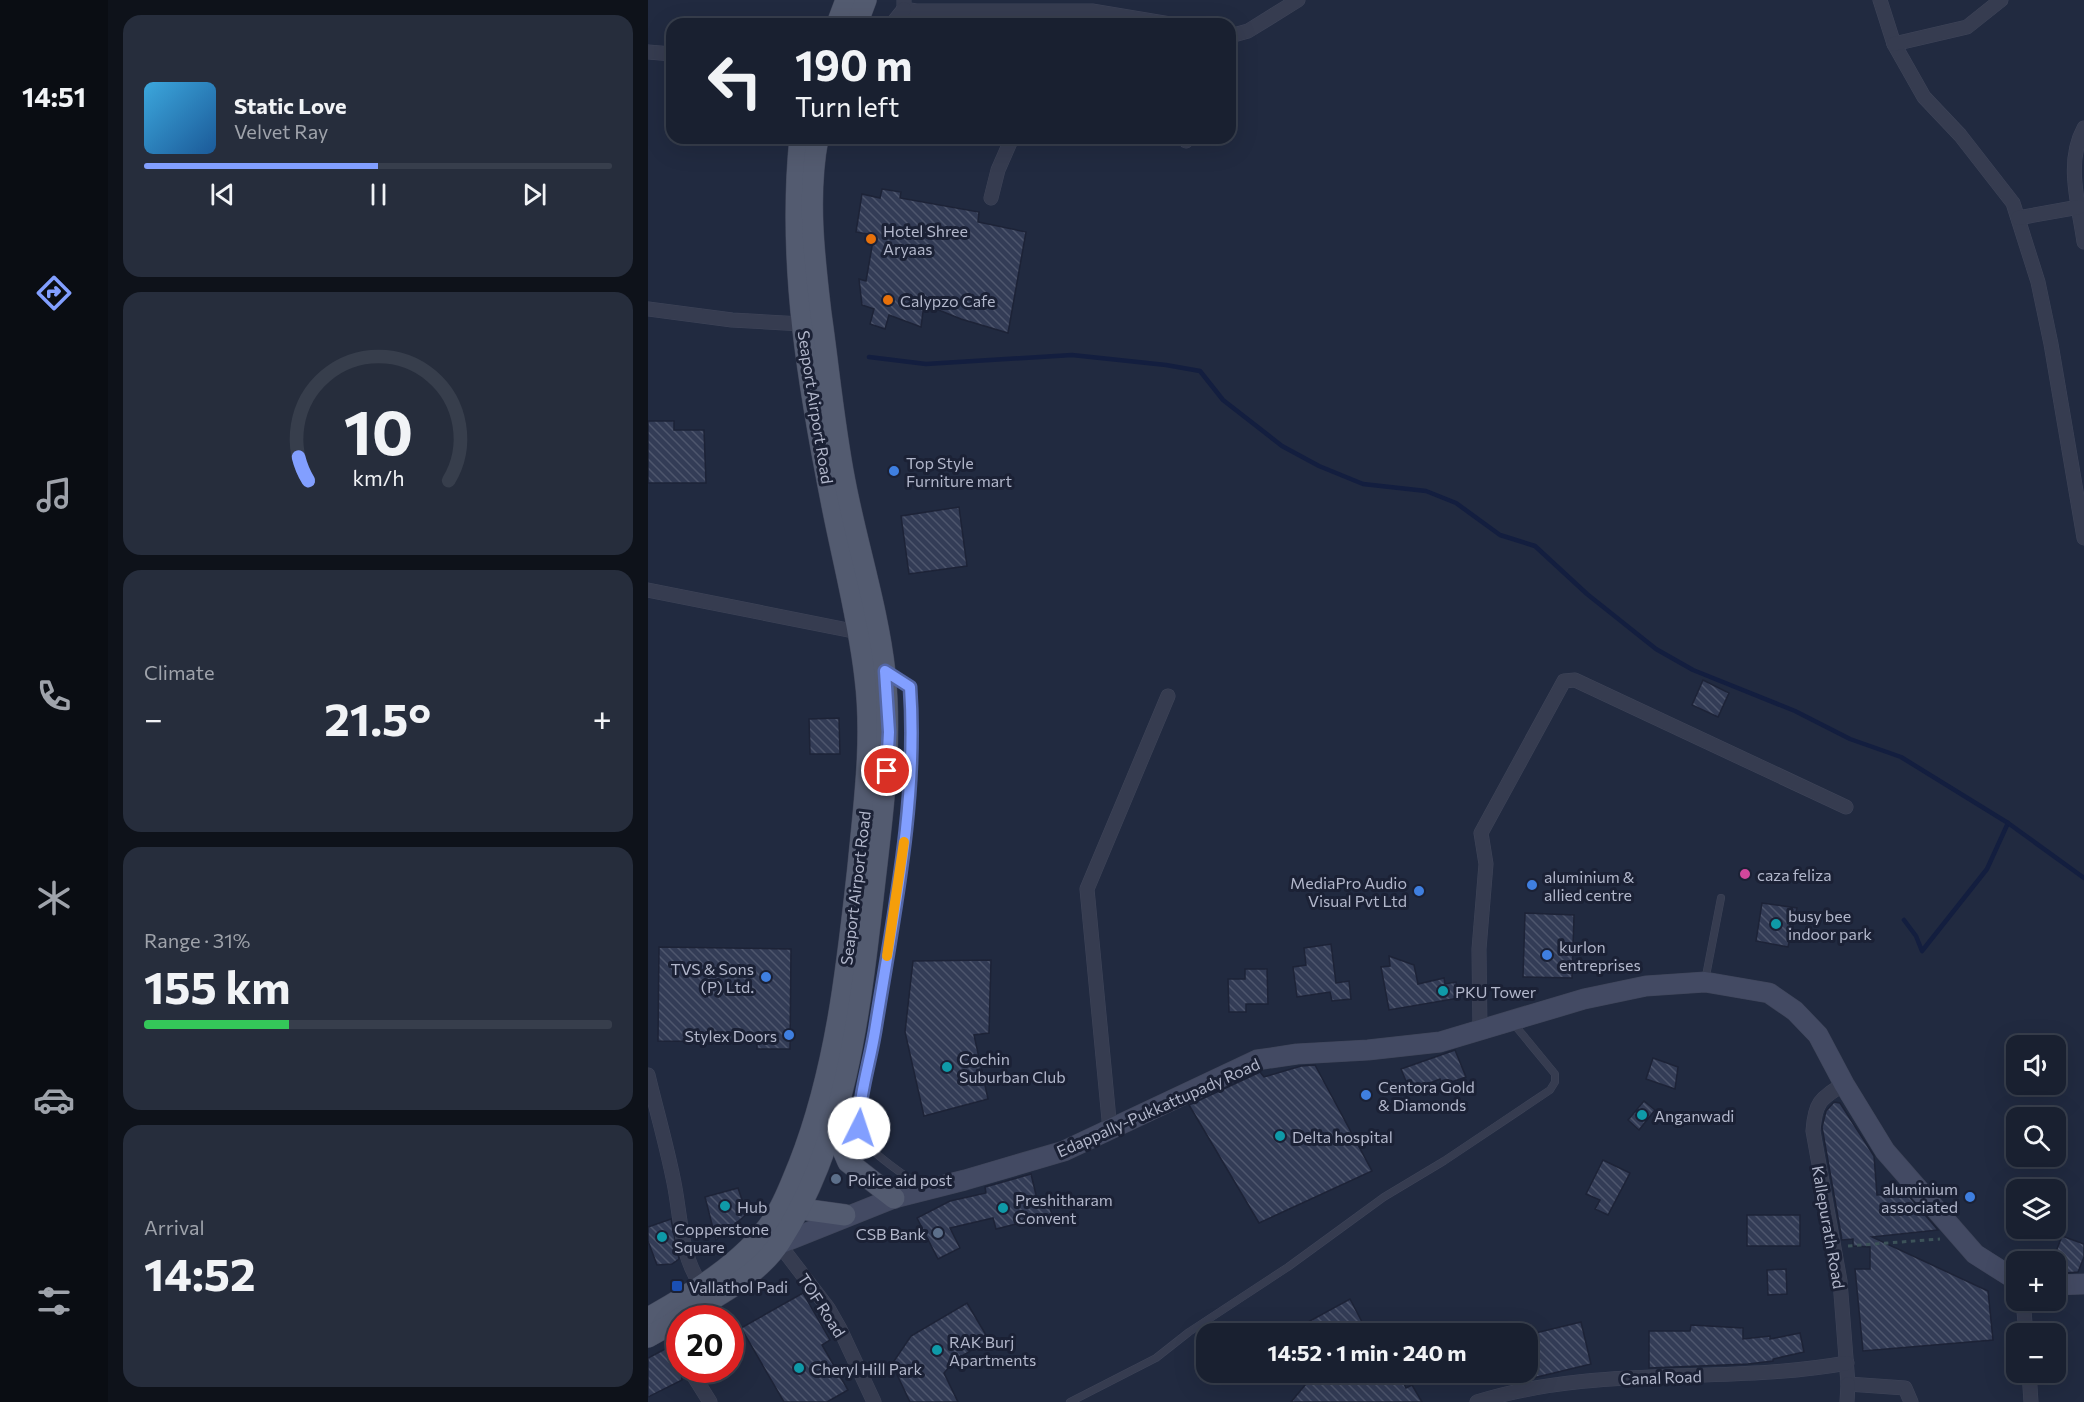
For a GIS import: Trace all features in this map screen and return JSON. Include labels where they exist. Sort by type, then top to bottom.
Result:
[{"type":"main road","points":[[839,18],[846,0]]},
{"type":"main road","points":[[859,18],[866,0]]},
{"type":"main road","name":"Seaport Airport Road","points":[[789,1208],[827,1071],[853,916],[866,789],[868,720],[866,677],[824,462],[802,324],[797,275],[795,189],[799,144]]},
{"type":"main road","name":"Seaport Airport Road","points":[[664,1324],[743,1278],[789,1208],[833,1127],[860,997],[886,791],[889,732],[885,671],[845,482],[831,396],[816,277],[812,190],[817,144]]},
{"type":"main road","name":"Edappally-Pukkattupady Road","points":[[770,1239],[894,1198],[1064,1151],[1257,1060],[1286,1055],[1440,1042],[1584,999],[1646,986],[1705,982],[1769,993],[1796,1011],[1818,1035],[1844,1084],[1885,1150],[1976,1254],[2006,1274]]},
{"type":"main road","points":[[833,1127],[848,1162],[894,1198]]},
{"type":"main road","points":[[789,1208],[846,1215]]},
{"type":"main road","name":"Seaport Airport Road","points":[[664,1324],[701,1285],[770,1239]]},
{"type":"main road","points":[[2066,1285],[2084,1284]]},
{"type":"street","points":[[1236,34],[1248,30],[1298,0]]},
{"type":"street","points":[[1880,0],[1894,44],[1924,96],[2013,203],[2038,282],[2051,344],[2084,538]]},
{"type":"street","points":[[1894,44],[1967,27],[2001,0]]},
{"type":"street","points":[[896,18],[904,4],[972,13],[1042,6],[1091,5],[1145,18]]},
{"type":"street","points":[[648,52],[666,54]]},
{"type":"street","points":[[2084,128],[2075,152],[2074,172],[2084,242]]},
{"type":"street","points":[[991,198],[998,170],[1009,144]]},
{"type":"street","points":[[2018,218],[2079,207]]},
{"type":"street","points":[[648,309],[732,320],[802,324]]},
{"type":"street","points":[[648,590],[858,632]]},
{"type":"street","points":[[1480,1030],[1479,949],[1486,864],[1481,833],[1564,681],[1575,680],[1846,807]]},
{"type":"street","points":[[1110,1131],[1087,889],[1168,696]]},
{"type":"street","points":[[648,1075],[675,1187],[687,1259],[701,1285]]},
{"type":"street","name":"Kallepurath Road","points":[[1844,1084],[1820,1099],[1814,1114],[1813,1131],[1840,1281],[1847,1364],[1847,1402]]},
{"type":"street","name":"TOF Road","points":[[770,1239],[836,1322],[874,1402]]},
{"type":"street","name":"Canal Road","points":[[1477,1402],[1516,1391],[1592,1379],[1803,1371],[1847,1364]]},
{"type":"street","points":[[698,1383],[710,1402]]},
{"type":"street","points":[[2030,1383],[2031,1402]]},
{"type":"street","points":[[1848,1384],[1905,1388],[1911,1402]]},
{"type":"lane","points":[[885,671],[910,687],[913,766],[875,1033],[859,1108],[859,1128],[863,1139],[872,1148],[926,1191]]},
{"type":"lane","points":[[1705,982],[1721,898]]},
{"type":"lane","points":[[1070,1402],[1156,1358],[1189,1332],[1288,1267],[1384,1197],[1444,1161],[1551,1090],[1555,1082],[1555,1074],[1512,1021]]},
{"type":"path","points":[[1834,1247],[1941,1239],[1956,1233]]},
{"type":"building","points":[[882,189],[901,192],[900,198],[979,212],[978,222],[1026,232],[1008,333],[961,319],[924,304],[921,327],[889,315],[885,329],[870,324],[874,309],[862,305],[859,279],[866,281],[874,235],[856,232],[862,194],[880,198]]},
{"type":"building","points":[[648,421],[674,421],[674,430],[704,430],[706,483],[648,483]]},
{"type":"building","points":[[959,507],[967,566],[909,574],[901,516]]},
{"type":"building","points":[[1703,680],[1729,693],[1718,717],[1692,705]]},
{"type":"building","points":[[839,718],[840,754],[810,754],[809,719]]},
{"type":"building","name":"busy bee indoor park","points":[[1762,903],[1797,908],[1788,947],[1756,941]]},
{"type":"building","points":[[1525,913],[1574,915],[1572,978],[1523,977]]},
{"type":"building","points":[[1331,944],[1336,983],[1349,981],[1351,999],[1332,1001],[1330,992],[1297,997],[1293,967],[1306,965],[1304,948]]},
{"type":"building","points":[[659,947],[791,949],[790,1049],[757,1049],[757,1042],[658,1041]]},
{"type":"building","points":[[1389,956],[1414,965],[1418,984],[1444,978],[1445,984],[1456,982],[1459,998],[1389,1010],[1381,967],[1390,966]]},
{"type":"building","name":"Cochin Suburban Club","points":[[991,960],[989,1033],[974,1035],[988,1099],[924,1116],[905,1032],[913,961]]},
{"type":"building","points":[[1245,969],[1267,969],[1268,1004],[1246,1004],[1246,1012],[1229,1012],[1228,979],[1245,979]]},
{"type":"building","points":[[1455,1050],[1466,1077],[1443,1085],[1440,1079],[1410,1091],[1401,1069]]},
{"type":"building","points":[[1653,1058],[1678,1067],[1675,1089],[1646,1079]]},
{"type":"building","name":"Delta hospital","points":[[1315,1065],[1372,1171],[1259,1223],[1189,1105],[1260,1072],[1264,1077],[1301,1066]]},
{"type":"building","name":"Anganwadi","points":[[1644,1101],[1655,1110],[1639,1130],[1628,1120]]},
{"type":"building","points":[[1834,1102],[1840,1103],[1874,1156],[1877,1195],[1907,1194],[1938,1230],[1872,1237],[1988,1291],[1993,1340],[1863,1351],[1855,1269],[1870,1269],[1870,1247],[1853,1246],[1853,1239],[1842,1240],[1822,1127],[1826,1111]]},
{"type":"building","points":[[1603,1160],[1630,1173],[1608,1215],[1595,1209],[1600,1200],[1586,1194]]},
{"type":"building","name":"Preshitharam Convent","points":[[1031,1174],[1037,1199],[1047,1197],[1052,1215],[996,1229],[993,1218],[950,1228],[960,1248],[938,1259],[917,1218],[950,1201],[986,1193],[985,1187]]},
{"type":"building","name":"Hub","points":[[738,1188],[747,1214],[716,1240],[705,1197]]},
{"type":"building","points":[[1747,1215],[1800,1215],[1800,1246],[1747,1246]]},
{"type":"building","name":"Copperstone Square","points":[[671,1219],[679,1259],[672,1264],[657,1265],[648,1241],[648,1227]]},
{"type":"building","points":[[2066,1237],[2084,1244],[2084,1257],[2078,1272],[2066,1273],[2066,1251],[2056,1251],[2061,1239]]},
{"type":"building","points":[[1786,1269],[1787,1294],[1768,1295],[1767,1270]]},
{"type":"building","name":"Cheryl Hill Park","points":[[803,1293],[830,1340],[822,1345],[848,1390],[827,1402],[784,1402],[744,1333],[744,1326]]},
{"type":"building","points":[[1350,1299],[1362,1322],[1309,1323]]},
{"type":"building","name":"RAK Burj Apartments","points":[[967,1303],[989,1340],[955,1360],[944,1373],[958,1402],[910,1402],[892,1364],[911,1336]]},
{"type":"building","points":[[1581,1322],[1591,1364],[1538,1377],[1538,1332]]},
{"type":"building","points":[[1691,1325],[1743,1328],[1743,1339],[1770,1336],[1770,1339],[1800,1333],[1804,1352],[1773,1359],[1773,1361],[1748,1364],[1649,1368],[1649,1331],[1690,1331]]},
{"type":"building","points":[[666,1349],[666,1383],[676,1383],[648,1397],[648,1358]]},
{"type":"building","points":[[1307,1383],[1404,1383],[1406,1388],[1412,1385],[1422,1402],[1291,1402]]},
{"type":"waterway","points":[[869,357],[926,364],[1072,355],[1200,371],[1223,400],[1282,446],[1319,466],[1363,484],[1426,491],[1456,503],[1500,535],[1535,546],[1587,594],[1656,649],[1693,670],[1795,711],[1850,739],[1901,757],[2008,823],[1987,869],[1922,951],[1916,936],[1904,920]]},
{"type":"waterway","points":[[2008,823],[2084,878]]},
{"type":"slow traffic","points":[[887,956],[904,842]]},
{"type":"place","name":"Hotel Shree Aryaas","points":[[871,239]]},
{"type":"place","name":"Calypzo Cafe","points":[[888,300]]},
{"type":"place","name":"Top Style Furniture mart","points":[[894,471]]},
{"type":"place","name":"caza feliza","points":[[1745,874]]},
{"type":"place","name":"aluminium & allied centre","points":[[1532,885]]},
{"type":"place","name":"MediaPro Audio Visual Pvt Ltd","points":[[1419,891]]},
{"type":"place","name":"busy bee indoor park","points":[[1776,924]]},
{"type":"place","name":"kurlon entreprises","points":[[1547,955]]},
{"type":"place","name":"TVS & Sons (P) Ltd.","points":[[766,977]]},
{"type":"place","name":"PKU Tower","points":[[1443,991]]},
{"type":"place","name":"Stylex Doors","points":[[789,1035]]},
{"type":"place","name":"Cochin Suburban Club","points":[[947,1067]]},
{"type":"place","name":"Centora Gold & Diamonds","points":[[1366,1095]]},
{"type":"place","name":"Anganwadi","points":[[1642,1115]]},
{"type":"place","name":"Delta hospital","points":[[1280,1136]]},
{"type":"place","name":"Police aid post","points":[[836,1179]]},
{"type":"place","name":"aluminium associated","points":[[1970,1197]]},
{"type":"place","name":"Hub","points":[[725,1206]]},
{"type":"place","name":"Preshitharam Convent","points":[[1003,1208]]},
{"type":"place","name":"CSB Bank","points":[[938,1233]]},
{"type":"place","name":"Copperstone Square","points":[[662,1237]]},
{"type":"place","name":"Vallathol Padi","points":[[677,1286]]},
{"type":"place","name":"RAK Burj Apartments","points":[[937,1350]]},
{"type":"place","name":"Cheryl Hill Park","points":[[799,1368]]},
{"type":"route","points":[[859,1128],[859,1108],[875,1033],[913,766],[910,687],[906,682],[885,671],[889,732],[887,771]]}]
